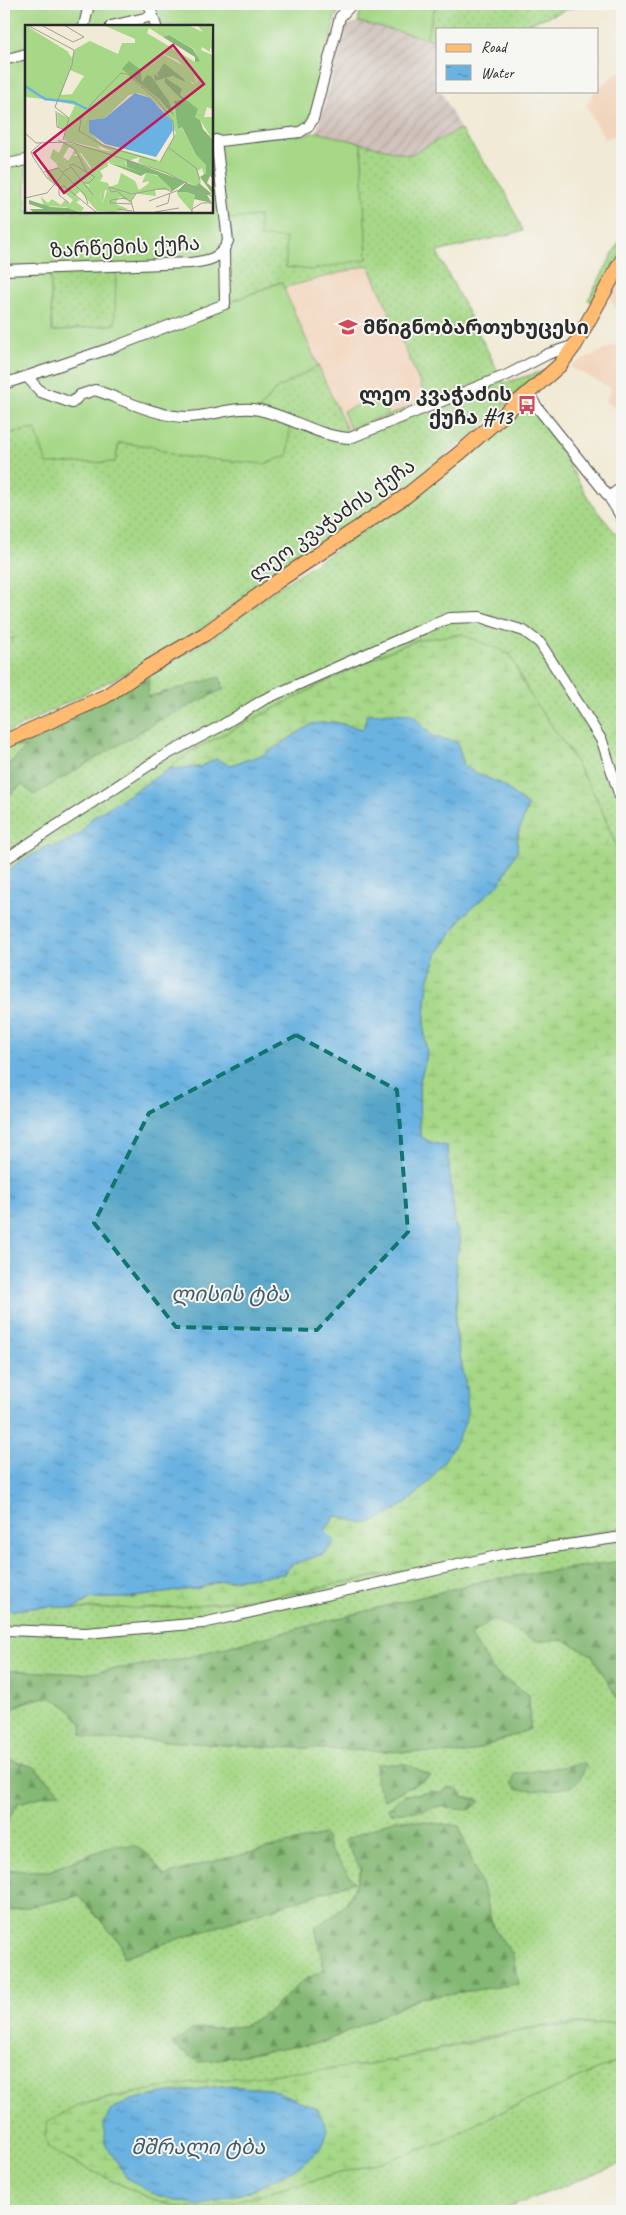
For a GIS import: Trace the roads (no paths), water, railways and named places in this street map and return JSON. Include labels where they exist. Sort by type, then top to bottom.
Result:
[{"type":"main road","name":"ლეო კვაჭაძის ქუჩა","points":[[4,742],[106,696],[147,668],[205,634],[278,581],[406,496],[461,452],[560,365],[575,345],[622,260]]},
{"type":"street","points":[[84,25],[89,4]]},
{"type":"street","points":[[149,4],[156,25]]},
{"type":"street","points":[[214,141],[300,132],[308,127],[313,119],[340,17],[352,4]]},
{"type":"street","points":[[116,25],[153,16]]},
{"type":"street","points":[[4,60],[25,54]]},
{"type":"street","name":"ზარწემის ქუჩა","points":[[4,270],[190,264],[207,261],[224,251],[228,241],[226,211],[214,141]]},
{"type":"street","points":[[4,165],[25,160]]},
{"type":"street","points":[[4,384],[114,347],[225,304],[224,251]]},
{"type":"street","points":[[27,377],[41,392],[72,403],[80,396],[94,390],[170,416],[211,415],[234,408],[259,410],[324,432],[350,438],[507,375],[548,354],[575,345]]},
{"type":"street","points":[[528,392],[554,430],[609,497],[622,518]]},
{"type":"street","points":[[609,497],[622,487]]},
{"type":"street","points":[[4,860],[160,758],[221,726],[263,700],[450,618],[480,617],[509,625],[524,631],[540,643],[602,741],[622,802]]},
{"type":"street","points":[[4,1630],[86,1633],[203,1623],[506,1554],[622,1537]]},
{"type":"water","name":"ლისის ტბა","points":[[367,714],[412,714],[433,737],[457,742],[465,768],[503,785],[528,806],[518,833],[517,851],[500,883],[463,916],[438,952],[428,982],[424,1028],[427,1055],[419,1084],[420,1136],[432,1143],[447,1146],[455,1225],[461,1241],[456,1262],[457,1297],[455,1323],[467,1395],[464,1426],[442,1463],[414,1497],[390,1514],[368,1523],[359,1523],[344,1517],[335,1516],[325,1531],[336,1542],[323,1554],[291,1565],[284,1574],[220,1581],[199,1588],[128,1598],[91,1598],[74,1609],[51,1606],[4,1611],[4,874],[19,862],[48,846],[60,845],[80,834],[92,818],[169,769],[200,767],[216,759],[230,765],[263,755],[312,724],[334,722],[363,729]]},
{"type":"water","name":"მშრალი ტბა","points":[[223,2086],[270,2089],[317,2108],[327,2129],[322,2147],[302,2165],[250,2191],[199,2206],[157,2195],[128,2179],[107,2147],[103,2127],[110,2111],[131,2100]]},
{"type":"place","name":"მწიგნობართუხუცესი","points":[[348,327]]},
{"type":"place","name":"ლეო კვაჭაძის ქუჩა #13","points":[[527,405]]}]
